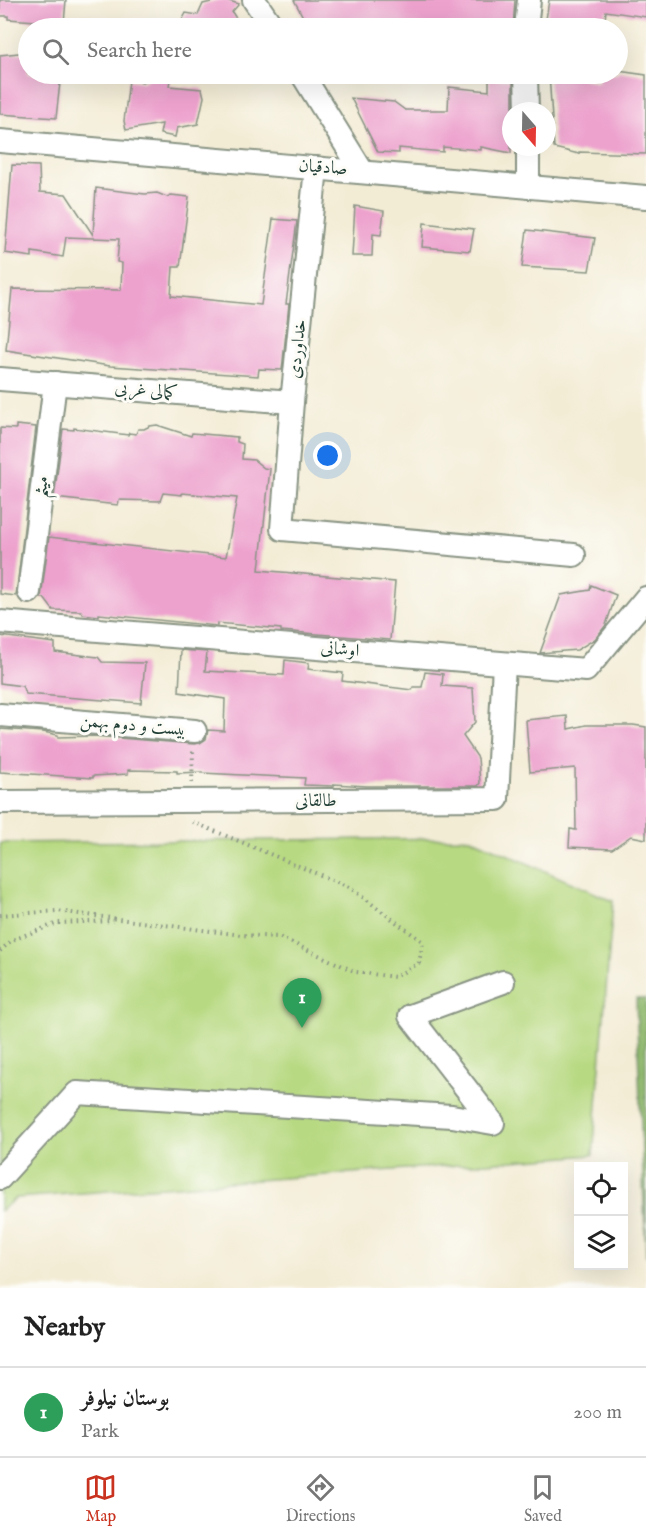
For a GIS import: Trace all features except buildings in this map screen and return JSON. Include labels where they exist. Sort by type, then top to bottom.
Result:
[{"type":"street","points":[[254,0],[266,18]]},
{"type":"street","points":[[527,18],[529,0]]},
{"type":"street","points":[[309,84],[362,171]]},
{"type":"street","points":[[526,84],[527,102]]},
{"type":"street","name":"صادقیان","points":[[0,141],[646,196]]},
{"type":"street","points":[[528,156],[528,187]]},
{"type":"street","name":"خداوردی","points":[[316,168],[292,402],[282,530],[574,555]]},
{"type":"street","name":"کمالی غربی","points":[[0,379],[292,402]]},
{"type":"street","name":"میثم","points":[[29,591],[55,383]]},
{"type":"street","name":"اوشانی","points":[[0,622],[586,670],[646,598]]},
{"type":"street","name":"طالقانی","points":[[0,802],[190,811],[497,799],[504,664]]},
{"type":"street","name":"بیست و دوم بهمن","points":[[0,715],[195,731]]},
{"type":"street","points":[[0,1178],[77,1094],[452,1116],[493,1123],[410,1016],[503,982]]},
{"type":"path","name":"بیست و دوم بهمن","points":[[190,811],[195,731]]},
{"type":"path","points":[[0,915],[57,911],[241,935],[279,937],[356,972],[395,977],[418,963],[423,942],[349,887],[190,811]]},
{"type":"path","points":[[0,951],[12,940],[58,923],[125,921]]},
{"type":"green space","points":[[470,838],[613,901],[593,1155],[16,1198],[0,1211],[0,843]]},
{"type":"green space","points":[[636,999],[646,999],[646,1256]]},
{"type":"place","name":"بوستان نیلوفر","points":[[302,1028]]}]
